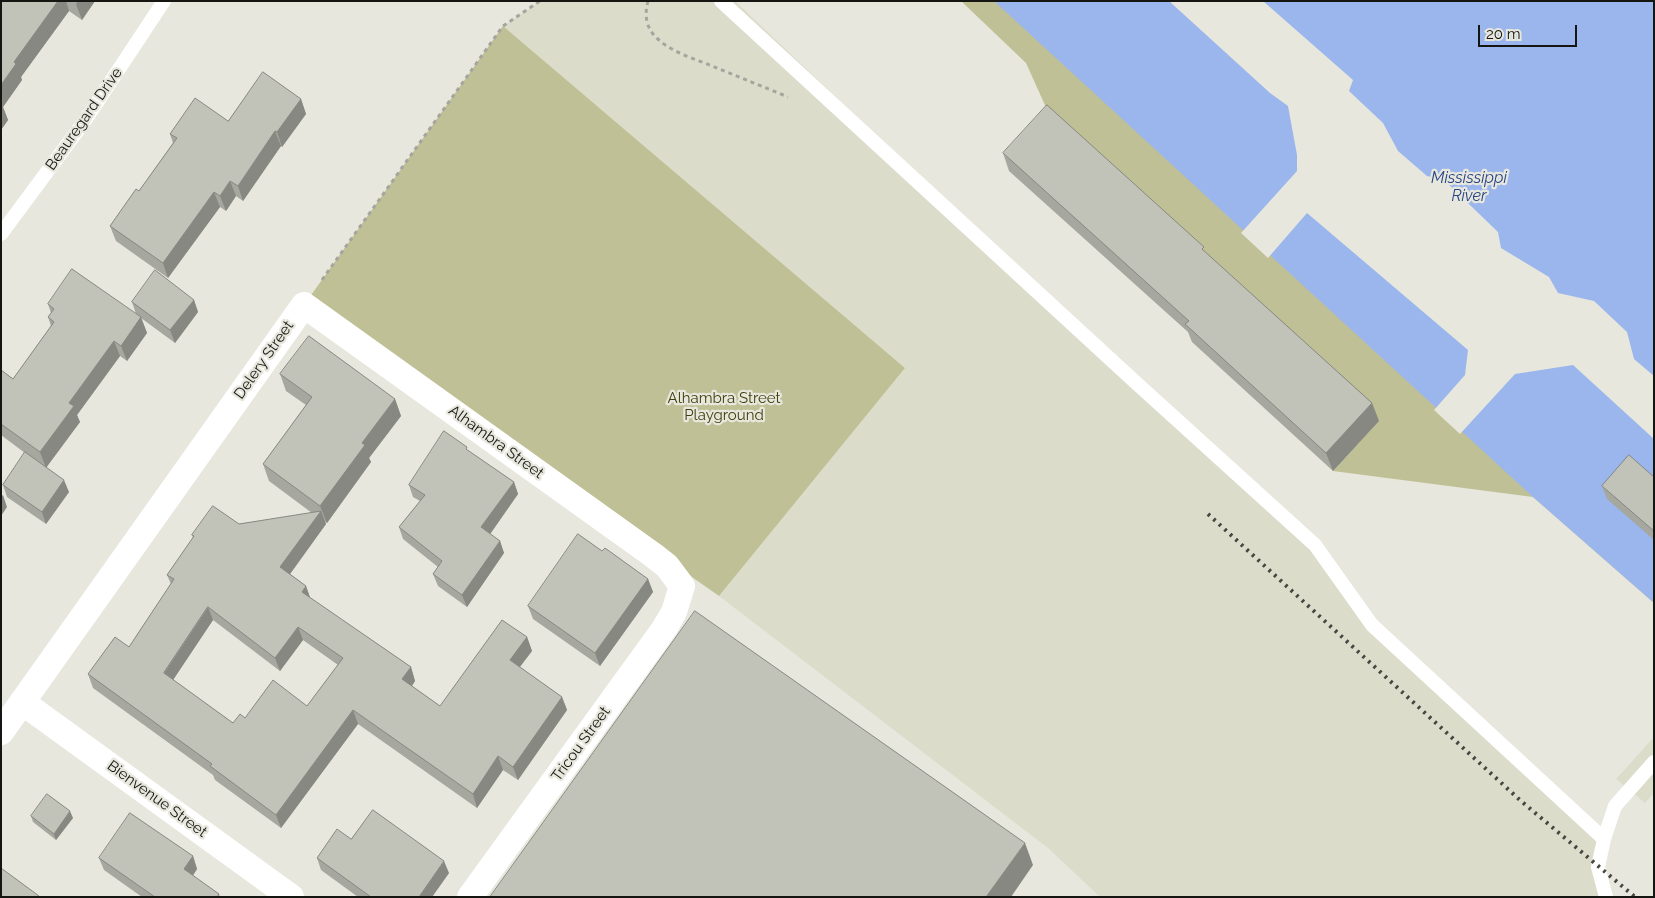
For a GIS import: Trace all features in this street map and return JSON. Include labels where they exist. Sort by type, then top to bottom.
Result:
[{"type":"street","name":"Alhambra Street","points":[[304,304],[653,555],[666,566],[682,586]]},
{"type":"street","name":"Delery Street","points":[[1,732],[304,304]]},
{"type":"street","name":"Tricou Street","points":[[470,897],[664,629],[674,612],[682,586]]},
{"type":"street","name":"Bienvenue Street","points":[[22,702],[291,897]]},
{"type":"lane","name":"Beauregard Drive","points":[[1,234],[84,122],[164,1]]},
{"type":"lane","points":[[721,1],[1315,545],[1372,625],[1604,838]]},
{"type":"lane","points":[[1606,897],[1598,867],[1604,838],[1615,806],[1654,762]]},
{"type":"path","points":[[304,304],[503,26],[540,1]]},
{"type":"path","points":[[648,1],[645,12],[647,23],[654,34],[665,44],[683,54],[792,98]]},
{"type":"shaded area","points":[[540,1],[735,1],[1133,380],[1315,545],[1372,625],[1604,839],[1598,867],[1606,897],[1100,897],[1048,848],[719,596],[905,368],[503,26]]},
{"type":"shaded area","points":[[1654,737],[1654,793],[1645,803],[1616,779]]},
{"type":"green space","points":[[961,1],[1130,1],[1654,603],[1533,497],[1333,471],[1379,421],[1053,123],[1026,63]]},
{"type":"green space","name":"Alhambra Street Playground","points":[[503,26],[905,368],[719,596],[304,305]]},
{"type":"water","name":"Mississippi River","points":[[994,1],[1654,1],[1654,603],[1533,497]]},
{"type":"pier","points":[[1169,1],[1263,1],[1353,80],[1349,91],[1383,123],[1398,151],[1427,176],[1444,180],[1498,232],[1501,248],[1549,277],[1558,293],[1594,301],[1627,332],[1634,359],[1654,376],[1654,439],[1573,365],[1515,374],[1460,434],[1434,410],[1465,375],[1468,350],[1307,213],[1268,258],[1241,233],[1297,171],[1297,155],[1288,106],[1270,93]]},
{"type":"building","points":[[1,1],[58,1],[14,62],[16,64],[1,85]]},
{"type":"building","points":[[263,72],[301,99],[277,132],[275,131],[238,186],[230,181],[220,196],[214,192],[163,263],[110,226],[136,189],[139,191],[177,138],[170,134],[195,98],[228,121]]},
{"type":"building","points":[[1047,105],[1372,403],[1326,453],[1185,324],[1189,321],[1003,153]]},
{"type":"building","points":[[72,269],[141,317],[121,346],[114,341],[69,403],[74,406],[40,452],[1,424],[1,370],[13,379],[54,322],[48,317],[54,309],[48,304]]},
{"type":"building","points":[[155,270],[194,300],[170,330],[132,302]]},
{"type":"building","points":[[309,336],[395,399],[362,443],[365,445],[320,506],[263,464],[312,397],[280,374]]},
{"type":"building","points":[[444,431],[467,447],[466,449],[514,482],[481,527],[500,541],[462,595],[433,574],[442,561],[399,527],[425,495],[409,485]]},
{"type":"building","points":[[25,452],[64,480],[42,512],[3,485]]},
{"type":"building","points":[[1629,455],[1654,477],[1654,531],[1602,486]]},
{"type":"building","points":[[213,506],[239,524],[321,511],[280,567],[306,586],[302,592],[411,667],[402,679],[440,706],[502,620],[527,637],[510,660],[562,697],[513,767],[498,756],[473,794],[353,710],[276,815],[210,766],[212,764],[88,674],[115,637],[129,647],[174,579],[167,575],[194,536],[192,535]],"holes":[[[208,607],[275,658],[298,627],[343,658],[307,706],[273,680],[245,718],[240,714],[233,723],[164,673]]]},
{"type":"building","points":[[578,534],[602,551],[605,548],[648,579],[595,653],[528,606]]},
{"type":"building","points":[[695,611],[1025,843],[986,897],[490,897]]},
{"type":"building","points":[[47,794],[70,811],[54,834],[31,816]]},
{"type":"building","points":[[373,810],[444,861],[419,897],[371,897],[317,858],[337,829],[351,839]]},
{"type":"building","points":[[130,813],[193,856],[184,869],[219,894],[217,897],[155,897],[99,858]]},
{"type":"building","points":[[1,868],[39,896],[1,897]]},
{"type":"railway","points":[[1208,514],[1521,801],[1635,897]]}]
